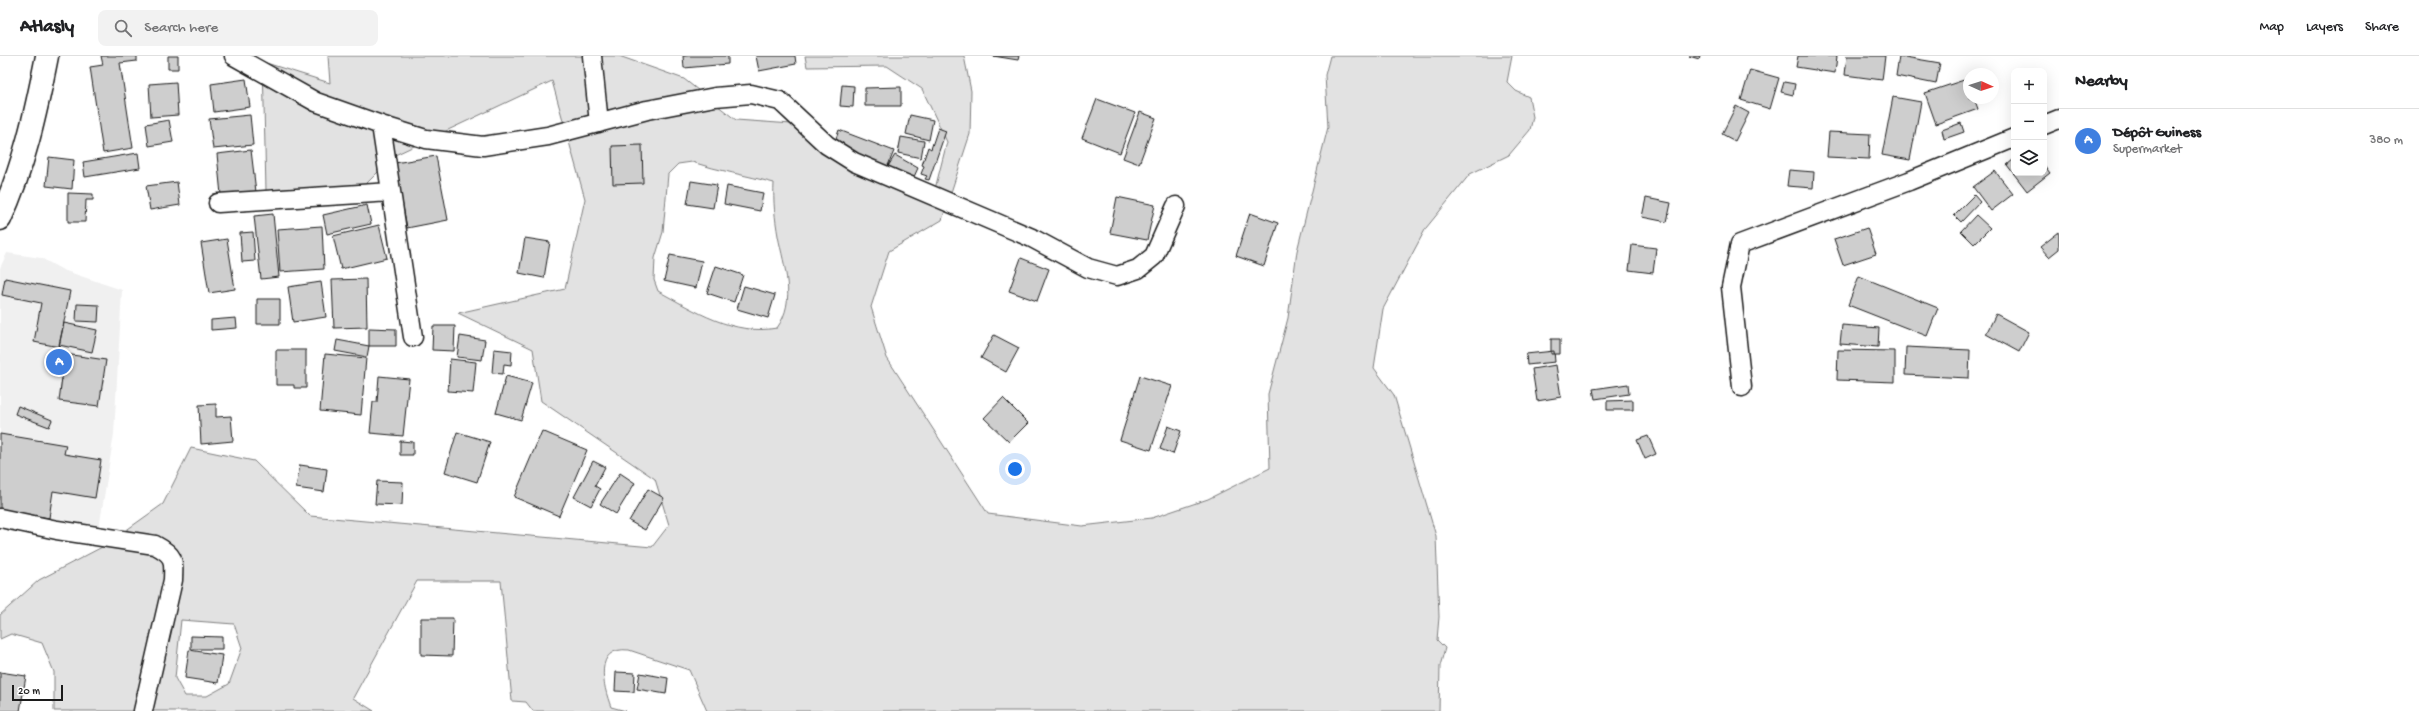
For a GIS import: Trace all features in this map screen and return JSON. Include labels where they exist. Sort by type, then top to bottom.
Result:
[{"type":"highway","points":[[0,219],[14,188],[29,139],[47,56]]},
{"type":"street","points":[[234,56],[316,102],[426,139],[483,146],[548,136],[647,110],[715,96],[751,94],[780,101],[827,145],[854,162],[1032,238],[1088,268],[1116,276],[1138,269],[1154,256],[1176,206]]},
{"type":"street","points":[[592,56],[599,123]]},
{"type":"street","points":[[2047,124],[2059,119]]},
{"type":"street","points":[[381,125],[413,337]]},
{"type":"street","points":[[1742,387],[1731,287],[1740,244],[1909,181],[2011,139]]},
{"type":"street","points":[[218,203],[391,192]]},
{"type":"street","points":[[0,518],[57,530],[155,545],[168,552],[174,561],[173,580],[143,711]]},
{"type":"shaded area","points":[[328,56],[619,56],[684,79],[736,120],[792,124],[935,189],[947,142],[922,89],[887,66],[807,67],[805,56],[964,56],[971,91],[970,134],[942,220],[889,251],[871,307],[887,358],[988,514],[1082,526],[1152,518],[1208,499],[1270,468],[1268,394],[1288,318],[1297,251],[1328,127],[1325,75],[1330,56],[1512,56],[1507,82],[1516,91],[1529,97],[1533,117],[1530,130],[1509,155],[1470,174],[1426,228],[1383,309],[1374,368],[1394,395],[1436,536],[1439,617],[1437,640],[1445,648],[1440,666],[1439,711],[707,711],[689,670],[629,650],[618,650],[610,654],[605,661],[605,689],[611,707],[626,711],[533,711],[526,702],[512,701],[501,581],[417,581],[353,698],[374,711],[54,711],[54,672],[42,643],[11,634],[0,639],[0,615],[39,580],[104,546],[163,504],[191,448],[254,461],[310,516],[652,547],[669,525],[655,479],[541,401],[533,349],[458,313],[565,289],[585,199],[552,81],[395,155],[363,187],[266,191],[263,62],[330,83]],"holes":[[[692,162],[774,183],[775,217],[786,271],[788,295],[783,317],[777,328],[761,330],[730,325],[700,314],[658,291],[654,280],[655,258],[663,232],[668,174],[678,164]],[[181,620],[234,624],[242,648],[229,684],[207,696],[185,696],[175,678]]]},
{"type":"shaded area","points":[[7,253],[41,258],[63,270],[122,290],[114,434],[98,535],[0,525],[0,268]]},
{"type":"building","points":[[101,56],[137,56],[137,61],[120,63],[133,148],[103,153],[90,67],[103,65]]},
{"type":"building","points":[[168,56],[178,56],[178,69],[168,69]]},
{"type":"building","points":[[683,56],[728,56],[728,64],[684,68]]},
{"type":"building","points":[[756,56],[795,56],[796,64],[759,71]]},
{"type":"building","points":[[993,56],[1019,56],[1018,60]]},
{"type":"building","points":[[1689,56],[1700,56],[1699,59]]},
{"type":"building","points":[[1798,56],[1837,56],[1835,73],[1796,67]]},
{"type":"building","points":[[1847,56],[1885,56],[1882,80],[1845,75]]},
{"type":"building","points":[[1899,56],[1940,63],[1936,84],[1896,76]]},
{"type":"building","points":[[1750,70],[1779,78],[1770,109],[1741,100]]},
{"type":"building","points":[[246,79],[250,107],[214,112],[211,84]]},
{"type":"building","points":[[1963,80],[1963,104],[1976,104],[1978,109],[1936,124],[1925,93]]},
{"type":"building","points":[[176,82],[178,115],[151,117],[149,84]]},
{"type":"building","points":[[1784,82],[1795,84],[1793,95],[1781,92]]},
{"type":"building","points":[[842,85],[854,86],[853,107],[840,106]]},
{"type":"building","points":[[901,87],[901,106],[865,106],[865,88]]},
{"type":"building","points":[[1893,97],[1921,102],[1910,160],[1882,155]]},
{"type":"building","points":[[1097,99],[1135,113],[1120,153],[1082,138]]},
{"type":"building","points":[[1736,106],[1749,113],[1735,141],[1722,134]]},
{"type":"building","points":[[1140,112],[1156,118],[1139,164],[1123,158]]},
{"type":"building","points":[[250,115],[253,145],[213,149],[209,119]]},
{"type":"building","points":[[910,115],[933,120],[929,140],[906,134]]},
{"type":"building","points":[[169,120],[173,142],[149,146],[146,124]]},
{"type":"building","points":[[1961,123],[1964,132],[1944,139],[1942,130]]},
{"type":"building","points":[[938,128],[946,131],[929,180],[925,179],[927,176],[921,174],[924,166],[922,165],[928,147],[931,149]]},
{"type":"building","points":[[839,130],[894,151],[887,168],[833,147]]},
{"type":"building","points":[[1829,132],[1870,134],[1869,159],[1827,157]]},
{"type":"building","points":[[901,137],[924,141],[921,158],[898,153]]},
{"type":"building","points":[[642,145],[643,183],[613,184],[612,146]]},
{"type":"building","points":[[251,150],[256,192],[221,195],[217,154]]},
{"type":"building","points":[[138,153],[140,168],[85,177],[83,162]]},
{"type":"building","points":[[895,155],[918,168],[913,179],[894,168],[892,171],[887,168]]},
{"type":"building","points":[[436,156],[448,220],[407,228],[395,163]]},
{"type":"building","points":[[49,157],[74,160],[72,189],[46,186]]},
{"type":"building","points":[[2011,162],[2011,170],[2007,165]]},
{"type":"building","points":[[1789,170],[1814,172],[1813,188],[1787,186]]},
{"type":"building","points":[[1995,171],[2013,194],[1991,211],[1973,187]]},
{"type":"building","points":[[2015,176],[2046,176],[2027,191]]},
{"type":"building","points":[[691,181],[717,185],[713,208],[687,204]]},
{"type":"building","points":[[177,182],[180,205],[150,210],[146,186]]},
{"type":"building","points":[[727,186],[763,193],[760,211],[724,204]]},
{"type":"building","points":[[68,193],[93,194],[93,200],[86,200],[85,222],[68,222]]},
{"type":"building","points":[[1974,195],[1980,202],[1961,222],[1954,215]]},
{"type":"building","points":[[1117,197],[1155,205],[1147,240],[1110,233]]},
{"type":"building","points":[[1646,198],[1671,203],[1667,222],[1642,217]]},
{"type":"building","points":[[367,205],[371,224],[327,234],[323,215]]},
{"type":"building","points":[[1250,213],[1278,223],[1264,266],[1236,256]]},
{"type":"building","points":[[273,214],[279,277],[261,279],[254,216]]},
{"type":"building","points":[[1976,215],[1990,228],[1974,244],[1961,231]]},
{"type":"building","points":[[379,225],[387,258],[341,269],[333,236]]},
{"type":"building","points":[[322,226],[324,269],[280,272],[277,229]]},
{"type":"building","points":[[1867,228],[1876,254],[1843,265],[1834,239]]},
{"type":"building","points":[[253,232],[255,261],[242,262],[240,233]]},
{"type":"building","points":[[2059,232],[2059,249],[2049,257],[2040,247]]},
{"type":"building","points":[[525,238],[550,242],[544,278],[519,273]]},
{"type":"building","points":[[227,239],[235,289],[209,293],[201,243]]},
{"type":"building","points":[[1632,245],[1656,248],[1653,273],[1629,270]]},
{"type":"building","points":[[670,255],[702,261],[696,288],[664,281]]},
{"type":"building","points":[[1021,258],[1049,269],[1037,301],[1009,291]]},
{"type":"building","points":[[716,266],[743,275],[734,302],[707,293]]},
{"type":"building","points":[[1859,276],[1938,308],[1927,336],[1848,305]]},
{"type":"building","points":[[5,278],[70,291],[59,347],[34,342],[41,303],[2,295]]},
{"type":"building","points":[[366,279],[367,327],[334,328],[332,280]]},
{"type":"building","points":[[321,282],[326,317],[293,322],[288,287]]},
{"type":"building","points":[[744,286],[775,295],[768,318],[737,309]]},
{"type":"building","points":[[257,299],[280,299],[280,324],[257,324]]},
{"type":"building","points":[[77,304],[99,305],[98,322],[76,321]]},
{"type":"building","points":[[1996,314],[2029,332],[2019,352],[1986,334]]},
{"type":"building","points":[[236,318],[237,328],[211,330],[211,320]]},
{"type":"building","points":[[64,323],[97,330],[92,352],[59,345]]},
{"type":"building","points":[[1842,325],[1879,328],[1878,347],[1840,344]]},
{"type":"building","points":[[433,326],[455,326],[454,351],[432,350]]},
{"type":"building","points":[[369,328],[396,329],[396,346],[369,346]]},
{"type":"building","points":[[994,335],[1019,348],[1006,372],[981,358]]},
{"type":"building","points":[[460,336],[485,340],[482,360],[457,357]]},
{"type":"building","points":[[1551,339],[1560,339],[1560,354],[1551,354]]},
{"type":"building","points":[[337,340],[369,346],[367,357],[335,351]]},
{"type":"building","points":[[1906,347],[1970,350],[1969,378],[1905,375]]},
{"type":"building","points":[[494,349],[512,351],[511,365],[504,364],[503,374],[492,373]]},
{"type":"building","points":[[276,350],[306,350],[306,388],[294,388],[294,385],[276,385]]},
{"type":"building","points":[[1838,350],[1895,351],[1895,382],[1837,380]]},
{"type":"building","points":[[1554,351],[1555,362],[1527,365],[1526,354]]},
{"type":"building","points":[[65,354],[106,360],[99,406],[59,401]]},
{"type":"building","points":[[325,354],[366,358],[361,415],[320,411]]},
{"type":"building","points":[[450,359],[476,362],[473,393],[448,391]]},
{"type":"building","points":[[1556,365],[1561,397],[1537,401],[1532,369]]},
{"type":"building","points":[[379,376],[409,379],[403,436],[370,433],[373,402],[377,402]]},
{"type":"building","points":[[506,376],[532,383],[521,420],[496,413]]},
{"type":"building","points":[[1140,376],[1172,386],[1151,450],[1120,440]]},
{"type":"building","points":[[1628,384],[1629,394],[1595,399],[1593,389]]},
{"type":"building","points":[[1003,398],[1028,423],[1009,442],[984,418]]},
{"type":"building","points":[[1633,400],[1633,410],[1607,410],[1607,401]]},
{"type":"building","points":[[216,404],[216,417],[231,416],[233,441],[201,444],[199,405]]},
{"type":"building","points":[[18,406],[52,420],[49,427],[15,414]]},
{"type":"building","points":[[1168,426],[1181,431],[1173,454],[1160,449]]},
{"type":"building","points":[[542,431],[587,450],[559,516],[514,497]]},
{"type":"building","points":[[457,432],[490,442],[477,482],[445,472]]},
{"type":"building","points":[[0,434],[66,445],[64,454],[101,460],[95,498],[53,491],[49,518],[0,510]]},
{"type":"building","points":[[1648,436],[1656,454],[1645,459],[1637,440]]},
{"type":"building","points":[[400,441],[413,442],[413,455],[400,455]]},
{"type":"building","points":[[593,461],[605,467],[595,486],[600,489],[591,506],[574,497]]},
{"type":"building","points":[[300,465],[327,469],[324,492],[296,488]]},
{"type":"building","points":[[620,473],[635,483],[616,514],[600,504]]},
{"type":"building","points":[[377,481],[403,482],[402,505],[375,504]]},
{"type":"building","points":[[648,489],[664,498],[645,530],[629,521]]},
{"type":"building","points":[[421,618],[453,618],[452,656],[421,655]]},
{"type":"building","points":[[191,636],[222,637],[222,649],[191,649]]},
{"type":"building","points":[[189,650],[222,655],[218,683],[185,678]]},
{"type":"building","points":[[0,672],[26,676],[20,711],[0,711]]},
{"type":"building","points":[[616,672],[635,673],[634,692],[615,691]]},
{"type":"building","points":[[640,673],[668,678],[666,694],[637,689]]},
{"type":"place","name":"Dépôt Guiness","points":[[59,362]]}]
